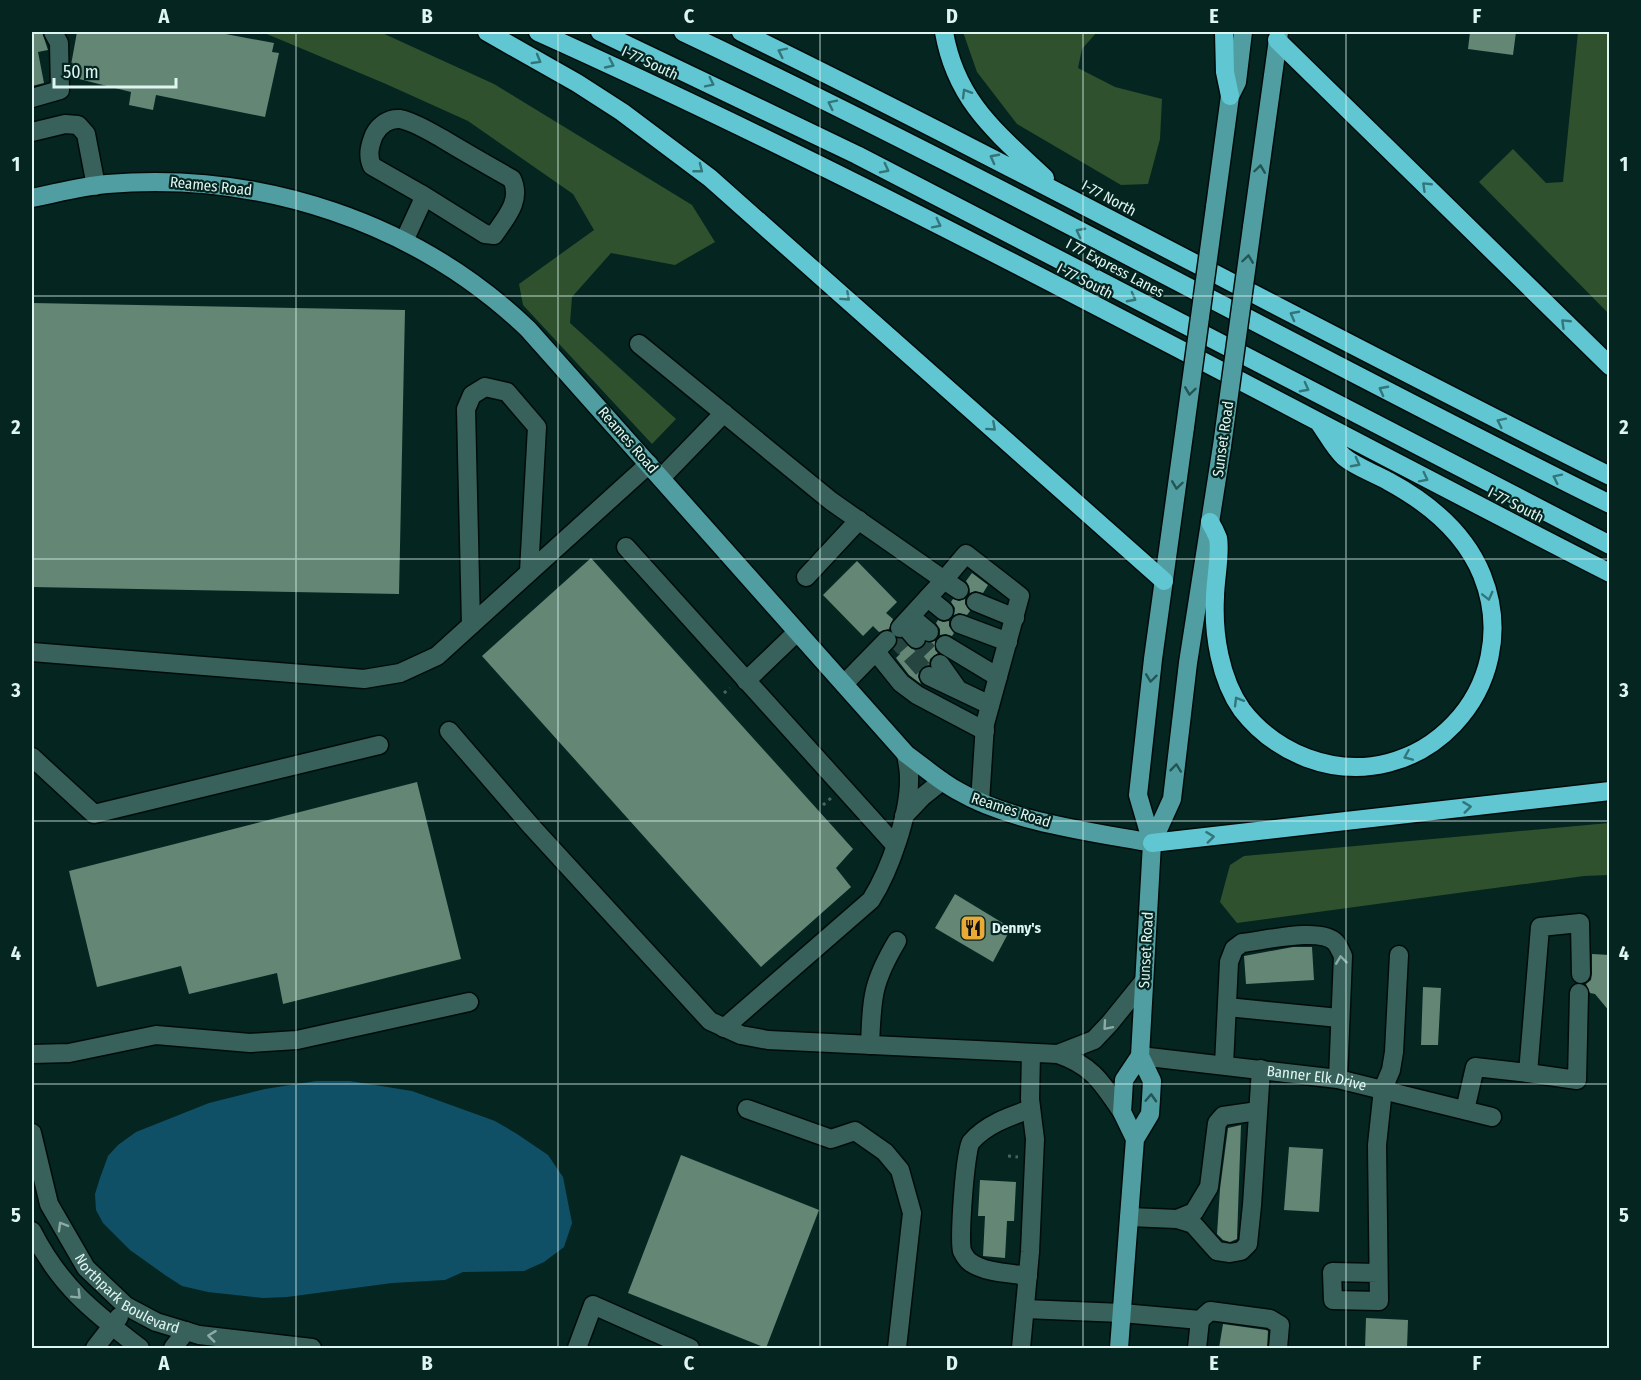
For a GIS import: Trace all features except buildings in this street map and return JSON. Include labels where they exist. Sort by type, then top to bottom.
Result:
[{"type":"highway","points":[[487,32],[577,83],[622,112],[710,178],[1164,581]]},
{"type":"highway","name":"I-77 South","points":[[538,32],[670,92],[836,173],[1610,573]]},
{"type":"highway","name":"I 77 Express Lanes","points":[[600,32],[867,160],[1610,545]]},
{"type":"highway","name":"I 77 Express Lanes","points":[[683,32],[925,151],[1446,423],[1610,504]]},
{"type":"highway","name":"I-77 North","points":[[741,32],[884,102],[1457,400],[1610,476]]},
{"type":"highway","points":[[944,32],[949,59],[970,100],[1005,140],[1064,195]]},
{"type":"highway","points":[[1224,32],[1225,72],[1230,96]]},
{"type":"highway","points":[[1278,36],[1610,366]]},
{"type":"highway","points":[[1210,522],[1218,539],[1214,600],[1215,627],[1223,665],[1233,695],[1261,730],[1298,755],[1328,764],[1357,768],[1398,760],[1422,749],[1445,733],[1472,701],[1488,662],[1493,620],[1482,575],[1466,546],[1441,518],[1391,482],[1344,457],[1317,421]]},
{"type":"highway","points":[[1152,843],[1610,791]]},
{"type":"main road","name":"Sunset Road","points":[[1119,1348],[1135,1139],[1150,1114],[1152,1081],[1140,1056],[1152,843],[1138,795],[1164,581],[1230,96],[1237,82],[1244,32]]},
{"type":"main road","name":"Sunset Road","points":[[1152,843],[1172,799],[1188,663],[1222,446],[1278,36]]},
{"type":"main road","name":"Reames Road","points":[[32,198],[96,186],[175,182],[214,184],[263,191],[309,203],[360,221],[428,254],[480,289],[516,318],[560,364],[906,754],[942,781],[980,802],[1045,822],[1152,843]]},
{"type":"main road","name":"Sunset Road","points":[[1135,1139],[1122,1112],[1124,1080],[1140,1056]]},
{"type":"street","points":[[32,98],[60,90],[59,43],[53,32]]},
{"type":"street","points":[[393,119],[402,120],[429,132],[512,179],[516,189],[514,206],[494,235],[485,234],[422,194],[372,166],[369,159],[377,128],[393,119]]},
{"type":"street","points":[[32,132],[65,124],[78,125],[86,134],[96,186]]},
{"type":"street","points":[[404,241],[419,209],[422,194]]},
{"type":"street","points":[[639,344],[831,501],[959,590]]},
{"type":"street","points":[[471,626],[466,409],[472,395],[485,387],[507,392],[537,427],[529,572]]},
{"type":"street","points":[[661,478],[724,413]]},
{"type":"street","points":[[32,652],[364,679],[400,673],[437,656],[649,464]]},
{"type":"street","points":[[806,577],[859,520]]},
{"type":"street","points":[[626,547],[895,845]]},
{"type":"street","points":[[844,684],[928,598],[966,554],[1020,596],[990,705],[985,731],[980,802]]},
{"type":"street","points":[[928,598],[944,611]]},
{"type":"street","points":[[976,602],[1015,618]]},
{"type":"street","points":[[960,624],[1008,642]]},
{"type":"street","points":[[746,681],[797,632]]},
{"type":"street","points":[[896,632],[923,635]]},
{"type":"street","points":[[896,632],[901,683],[917,695],[985,731]]},
{"type":"street","points":[[945,645],[998,677]]},
{"type":"street","points":[[935,670],[958,690],[990,705]]},
{"type":"street","points":[[449,731],[532,826],[710,1021],[741,1035],[768,1040],[1058,1054],[1082,1064],[1099,1078],[1122,1112]]},
{"type":"street","points":[[32,757],[94,814],[379,746]]},
{"type":"street","points":[[724,1028],[871,900],[881,884],[904,816],[909,777],[906,754]]},
{"type":"street","points":[[904,816],[942,781]]},
{"type":"street","points":[[1528,1072],[1540,927],[1580,923],[1581,974]]},
{"type":"street","points":[[1224,1065],[1229,962],[1234,949],[1242,943],[1312,934],[1325,936],[1336,943],[1343,956],[1338,1079]]},
{"type":"street","points":[[870,1045],[875,984],[881,966],[897,941]]},
{"type":"street","points":[[1378,1273],[1377,1145],[1383,1089],[1391,1070],[1394,1052],[1399,955]]},
{"type":"street","points":[[1058,1054],[1094,1040],[1144,981]]},
{"type":"street","points":[[1465,1110],[1475,1067],[1577,1080],[1579,993]]},
{"type":"street","points":[[32,1054],[69,1053],[156,1035],[250,1043],[297,1040],[469,1002]]},
{"type":"street","points":[[1227,1007],[1339,1018]]},
{"type":"street","points":[[1021,1348],[1028,1276],[1035,1139],[1031,1109],[1031,1053]]},
{"type":"street","name":"Banner Elk Drive","points":[[1140,1056],[1338,1079],[1492,1117]]},
{"type":"street","points":[[1129,1217],[1177,1219],[1193,1224],[1217,1251],[1230,1253],[1241,1251],[1248,1244],[1261,1070]]},
{"type":"street","points":[[747,1109],[831,1139],[855,1131],[885,1152],[900,1170],[912,1213],[897,1348]]},
{"type":"street","points":[[1028,1276],[991,1270],[968,1261],[962,1251],[961,1221],[969,1144],[980,1133],[1007,1118],[1031,1109]]},
{"type":"street","points":[[1177,1219],[1194,1212],[1209,1186],[1217,1123],[1223,1116],[1258,1111]]},
{"type":"street","name":"Northpark Boulevard","points":[[32,1132],[49,1204],[86,1268],[126,1306],[156,1322],[200,1335],[312,1348]]},
{"type":"street","name":"Northpark Boulevard","points":[[32,1230],[57,1275],[112,1327],[140,1348]]},
{"type":"street","points":[[577,1348],[593,1305],[690,1348]]},
{"type":"street","points":[[95,1348],[126,1306]]},
{"type":"street","points":[[1024,1308],[1200,1320]]},
{"type":"street","points":[[1197,1348],[1200,1320],[1210,1311],[1269,1318],[1280,1325],[1278,1348]]},
{"type":"street","points":[[173,1348],[186,1331]]},
{"type":"green space","points":[[262,32],[380,32],[494,84],[692,205],[715,242],[675,265],[611,253],[572,297],[570,323],[676,419],[652,444],[523,305],[519,284],[594,230],[573,194],[468,121]]},
{"type":"green space","points":[[963,32],[1097,32],[1082,49],[1078,68],[1115,87],[1162,99],[1160,139],[1148,184],[1121,185],[1017,124],[977,72]]},
{"type":"green space","points":[[1578,32],[1609,32],[1609,314],[1479,182],[1513,149],[1546,183],[1563,182]]},
{"type":"green space","points":[[1609,823],[1609,875],[1584,876],[1237,923],[1220,902],[1230,865],[1244,856]]},
{"type":"water","points":[[316,1081],[350,1081],[412,1091],[495,1121],[517,1134],[548,1155],[563,1177],[572,1223],[564,1247],[544,1262],[524,1271],[463,1272],[445,1280],[392,1283],[263,1298],[208,1292],[182,1286],[130,1250],[103,1223],[96,1210],[95,1194],[100,1178],[108,1156],[118,1145],[136,1132],[209,1103],[265,1089]]},
{"type":"tunnel","points":[[893,635],[929,676]]},
{"type":"tunnel","points":[[916,639],[940,664]]},
{"type":"place","name":"Denny's","points":[[973,928]]}]
